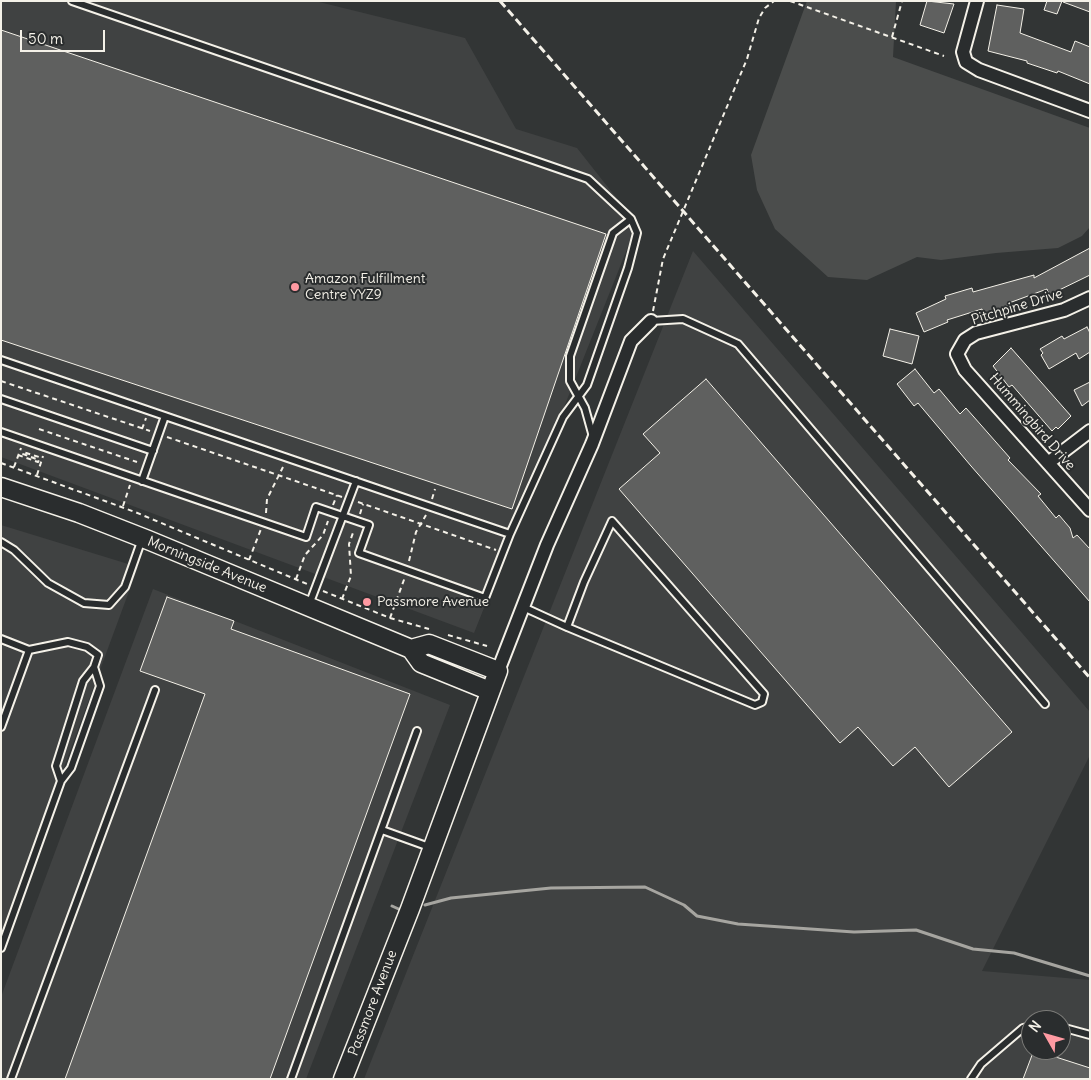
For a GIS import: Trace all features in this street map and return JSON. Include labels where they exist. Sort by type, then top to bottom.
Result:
[{"type":"main road","name":"Morningside Avenue","points":[[1,487],[79,513],[411,648],[429,644],[498,672]]},
{"type":"main road","name":"Morningside Avenue","points":[[411,648],[421,663],[490,691]]},
{"type":"main road","name":"Passmore Avenue","points":[[343,1079],[498,672]]},
{"type":"street","points":[[977,1],[963,52],[966,62],[979,70],[1090,112]]},
{"type":"street","name":"Pitchpine Drive","points":[[972,376],[959,361],[957,354],[965,340],[976,334],[1064,310],[1090,298]]},
{"type":"street","name":"Passmore Avenue","points":[[498,672],[547,545],[594,439],[631,340],[651,321]]},
{"type":"street","name":"Hummingbird Drive","points":[[972,376],[1090,510]]},
{"type":"street","points":[[1048,463],[1090,431]]},
{"type":"lane","points":[[1,432],[306,537],[316,507],[369,525],[359,553],[485,598],[510,534],[563,417],[577,396],[587,386],[628,268],[637,233],[631,219],[588,180],[72,1]]},
{"type":"lane","points":[[594,439],[585,408],[570,381],[570,356],[613,234],[631,219]]},
{"type":"lane","points":[[651,321],[683,319],[738,344],[1045,704]]},
{"type":"lane","points":[[1,360],[510,534]]},
{"type":"lane","points":[[1,399],[153,451]]},
{"type":"lane","points":[[142,481],[165,416]]},
{"type":"lane","points":[[308,607],[356,481]]},
{"type":"lane","points":[[523,607],[567,627],[755,705],[762,702],[764,694],[612,521],[584,582],[567,627]]},
{"type":"lane","points":[[1,542],[14,550],[48,583],[84,603],[109,606],[125,587],[142,538]]},
{"type":"lane","points":[[1,639],[29,650],[68,642],[87,647],[98,655],[94,667],[83,681],[56,766],[61,781]]},
{"type":"lane","points":[[1,727],[29,650]]},
{"type":"lane","points":[[1,948],[61,781],[71,768],[100,686],[94,667]]},
{"type":"lane","points":[[11,1079],[155,690]]},
{"type":"lane","points":[[291,1079],[417,732]]},
{"type":"lane","points":[[382,830],[432,849]]},
{"type":"lane","points":[[971,1079],[988,1058],[1021,1030]]},
{"type":"lane","points":[[1071,1030],[1090,1035]]},
{"type":"path","points":[[651,321],[663,259],[747,59],[759,18],[765,8],[774,1]]},
{"type":"path","points":[[790,1],[944,56]]},
{"type":"path","points":[[892,37],[902,1]]},
{"type":"path","points":[[1,381],[502,553]]},
{"type":"path","points":[[39,429],[137,462]]},
{"type":"path","points":[[18,455],[38,462],[39,460],[22,454],[23,452],[40,457],[43,446]]},
{"type":"path","points":[[14,467],[20,450]]},
{"type":"path","points":[[37,475],[42,457]]},
{"type":"path","points":[[249,560],[264,522],[267,499],[287,458]]},
{"type":"path","points":[[1,463],[135,512],[390,618],[434,631]]},
{"type":"path","points":[[390,618],[407,570],[411,547],[435,489]]},
{"type":"path","points":[[296,579],[305,555],[323,535],[337,495]]},
{"type":"path","points":[[443,633],[487,646]]},
{"type":"shaded area","points":[[1,1],[315,1],[465,38],[516,129],[577,148],[637,224],[474,633],[1,457]]},
{"type":"shaded area","points":[[807,1],[896,1],[893,57],[1090,128],[1090,227],[1082,236],[1058,248],[941,260],[917,257],[867,280],[828,277],[775,229],[757,190],[751,155]]},
{"type":"shaded area","points":[[693,251],[1090,712],[1090,755],[982,971],[1090,980],[1090,1079],[364,1079]]},
{"type":"shaded area","points":[[1,525],[138,567],[1,938]]},
{"type":"shaded area","points":[[153,589],[450,705],[306,1079],[1,1079],[1,997]]},
{"type":"building","points":[[927,1],[954,4],[944,33],[920,25]]},
{"type":"building","points":[[1047,1],[1062,1],[1057,14],[1044,10]]},
{"type":"building","points":[[1090,1],[1090,12],[1063,2]]},
{"type":"building","points":[[997,5],[1024,9],[1020,33],[1071,52],[1075,41],[1090,47],[1090,84],[1058,71],[1057,73],[1027,63],[1027,61],[988,51]]},
{"type":"building","name":"Amazon Fulfillment Centre YYZ9","points":[[1,30],[606,234],[512,509],[1,340]]},
{"type":"building","points":[[1090,248],[1090,275],[1049,295],[1047,289],[983,314],[982,309],[947,320],[948,322],[924,332],[916,313],[946,299],[945,296],[972,288],[973,292],[1034,275],[1034,278]]},
{"type":"building","points":[[1087,327],[1090,333],[1090,352],[1079,359],[1076,353],[1049,369],[1041,355],[1043,353],[1040,349],[1062,336],[1064,339]]},
{"type":"building","points":[[890,329],[919,336],[912,364],[883,356]]},
{"type":"building","points":[[1011,348],[1071,416],[1058,429],[1056,427],[1052,431],[1012,385],[1009,387],[993,366]]},
{"type":"building","points":[[915,369],[934,393],[939,389],[960,414],[966,408],[1010,458],[1008,460],[1041,494],[1038,496],[1056,518],[1059,515],[1070,528],[1073,538],[1077,535],[1090,549],[1090,602],[918,403],[914,406],[897,384]]},
{"type":"building","points":[[706,379],[1012,732],[949,787],[915,747],[893,766],[858,727],[840,743],[619,489],[660,453],[643,434]]},
{"type":"building","points":[[1090,382],[1090,400],[1082,406],[1074,390]]},
{"type":"building","points":[[167,597],[234,621],[231,629],[410,694],[270,1079],[65,1079],[205,694],[140,671]]},
{"type":"building","points":[[1030,1060],[1065,1060],[1090,1068],[1090,1079],[1023,1079]]},
{"type":"waterway","points":[[425,905],[451,898],[551,888],[645,887],[684,905],[697,916],[738,924],[854,932],[916,930],[973,949],[1014,953],[1090,976]]},
{"type":"waterway","points":[[392,906],[403,911]]},
{"type":"railway","points":[[500,1],[1090,678]]},
{"type":"place","name":"Amazon Fulfillment Centre YYZ9","points":[[295,287]]},
{"type":"place","name":"Passmore Avenue","points":[[367,602]]}]
